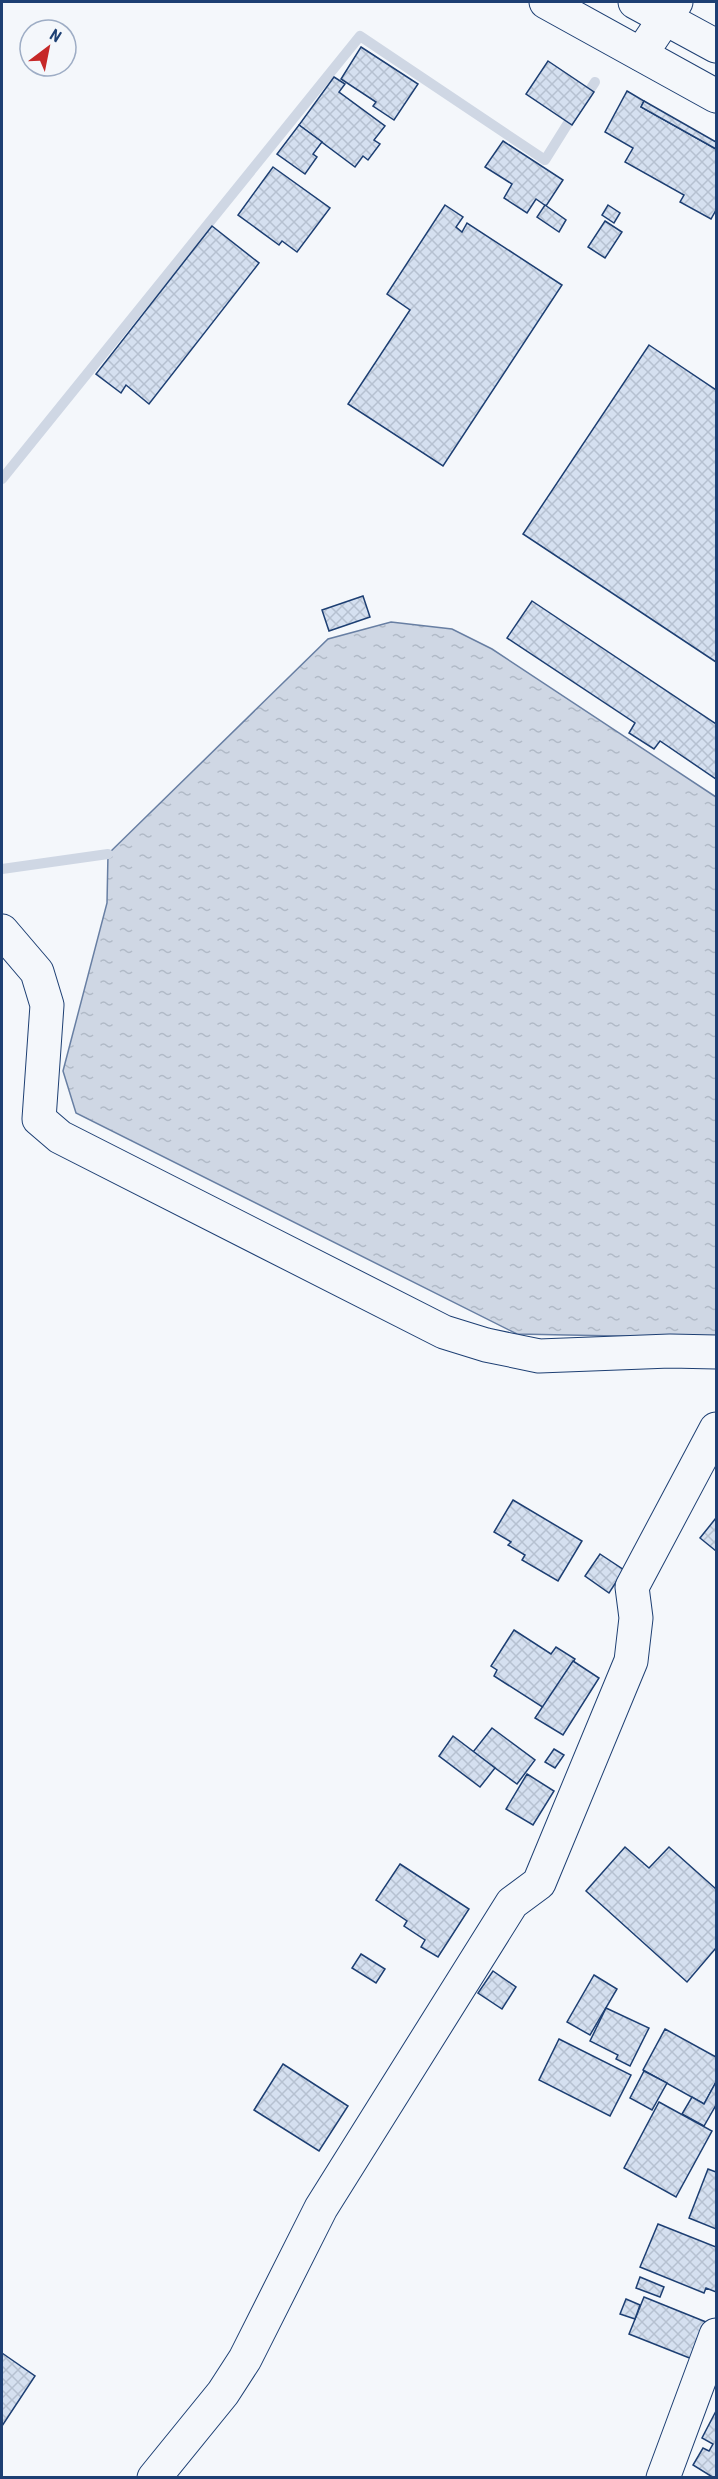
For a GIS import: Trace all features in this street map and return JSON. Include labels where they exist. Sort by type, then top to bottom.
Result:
[{"type":"street","points":[[546,2],[717,96]]},
{"type":"street","points":[[635,2],[671,10],[717,46]]},
{"type":"street","points":[[641,54],[671,10]]},
{"type":"street","points":[[2,931],[37,972],[47,1005],[39,1119],[60,1137],[444,1332],[486,1345],[539,1356],[670,1351],[717,1352]]},
{"type":"street","points":[[154,2478],[224,2393],[245,2359],[321,2208],[512,1903],[539,1883],[631,1660],[636,1618],[632,1587],[717,1429]]},
{"type":"street","points":[[663,2478],[717,2336]]},
{"type":"water","points":[[391,622],[452,629],[492,649],[716,797],[716,1338],[517,1334],[76,1113],[63,1071],[107,903],[108,854],[328,639]]},
{"type":"building","points":[[361,47],[418,84],[394,120],[373,106],[376,102],[341,79]]},
{"type":"building","points":[[548,61],[594,92],[572,125],[526,94]]},
{"type":"building","points":[[334,77],[345,84],[339,92],[385,126],[374,140],[380,144],[368,160],[363,156],[355,167],[299,125]]},
{"type":"building","points":[[627,91],[644,101],[641,107],[716,149],[716,210],[711,219],[680,202],[684,195],[625,162],[633,148],[605,132]]},
{"type":"building","points":[[644,101],[716,142],[716,149],[641,107]]},
{"type":"building","points":[[299,125],[322,142],[313,154],[317,157],[305,174],[277,154]]},
{"type":"building","points":[[503,141],[563,180],[546,206],[536,199],[527,213],[504,198],[512,184],[485,167]]},
{"type":"building","points":[[273,167],[330,208],[297,252],[282,241],[279,245],[238,215]]},
{"type":"building","points":[[445,205],[463,217],[456,227],[462,232],[467,223],[562,285],[443,466],[348,404],[410,310],[387,294]]},
{"type":"building","points":[[545,205],[566,220],[559,232],[537,217]]},
{"type":"building","points":[[608,205],[620,213],[614,223],[602,215]]},
{"type":"building","points":[[605,221],[622,232],[605,258],[588,247]]},
{"type":"building","points":[[212,226],[259,263],[149,404],[126,385],[121,393],[96,374]]},
{"type":"building","points":[[649,345],[716,390],[716,662],[523,534]]},
{"type":"building","points":[[363,596],[370,617],[329,631],[322,610]]},
{"type":"building","points":[[532,601],[716,724],[716,779],[660,741],[654,749],[629,733],[635,723],[507,638]]},
{"type":"building","points":[[513,1500],[582,1541],[558,1581],[522,1560],[525,1555],[508,1545],[511,1542],[494,1532]]},
{"type":"building","points":[[716,1518],[716,1551],[700,1538]]},
{"type":"building","points":[[600,1554],[624,1570],[609,1593],[585,1576]]},
{"type":"building","points":[[514,1630],[551,1654],[556,1647],[575,1659],[544,1708],[494,1676],[497,1670],[491,1666]]},
{"type":"building","points":[[573,1661],[599,1678],[563,1735],[535,1718]]},
{"type":"building","points":[[492,1728],[535,1760],[517,1784],[473,1752]]},
{"type":"building","points":[[453,1736],[495,1768],[480,1787],[439,1756]]},
{"type":"building","points":[[554,1749],[564,1755],[555,1768],[545,1762]]},
{"type":"building","points":[[527,1774],[554,1791],[533,1825],[506,1809]]},
{"type":"building","points":[[625,1847],[649,1868],[669,1847],[716,1889],[716,1948],[687,1982],[586,1891]]},
{"type":"building","points":[[400,1864],[469,1909],[438,1957],[421,1947],[425,1940],[404,1926],[407,1921],[376,1900]]},
{"type":"building","points":[[361,1954],[385,1969],[376,1983],[352,1968]]},
{"type":"building","points":[[493,1971],[516,1987],[502,2009],[478,1993]]},
{"type":"building","points":[[594,1975],[617,1989],[590,2035],[567,2022]]},
{"type":"building","points":[[606,2008],[649,2028],[630,2066],[616,2059],[618,2055],[590,2041]]},
{"type":"building","points":[[665,2029],[716,2057],[716,2082],[704,2104],[643,2070]]},
{"type":"building","points":[[559,2039],[631,2075],[610,2116],[539,2080]]},
{"type":"building","points":[[283,2064],[348,2106],[319,2151],[254,2110]]},
{"type":"building","points":[[644,2071],[667,2083],[652,2110],[630,2098]]},
{"type":"building","points":[[716,2082],[716,2105],[704,2126],[682,2114],[692,2097],[704,2104]]},
{"type":"building","points":[[659,2102],[712,2131],[676,2197],[624,2168]]},
{"type":"building","points":[[708,2169],[716,2172],[716,2229],[689,2218]]},
{"type":"building","points":[[658,2224],[716,2247],[716,2292],[706,2288],[704,2293],[640,2267]]},
{"type":"building","points":[[640,2277],[664,2287],[660,2297],[636,2288]]},
{"type":"building","points":[[644,2297],[706,2322],[692,2359],[629,2334]]},
{"type":"building","points":[[626,2299],[640,2305],[635,2319],[620,2314]]},
{"type":"building","points":[[2,2353],[35,2376],[2,2426]]},
{"type":"building","points":[[716,2411],[716,2478],[714,2478],[693,2465],[703,2448],[709,2451],[713,2444],[702,2438]]},
{"type":"waterway","points":[[2,479],[360,36],[545,160],[575,112]]},
{"type":"waterway","points":[[584,99],[595,82]]},
{"type":"waterway","points":[[2,869],[108,854]]}]
